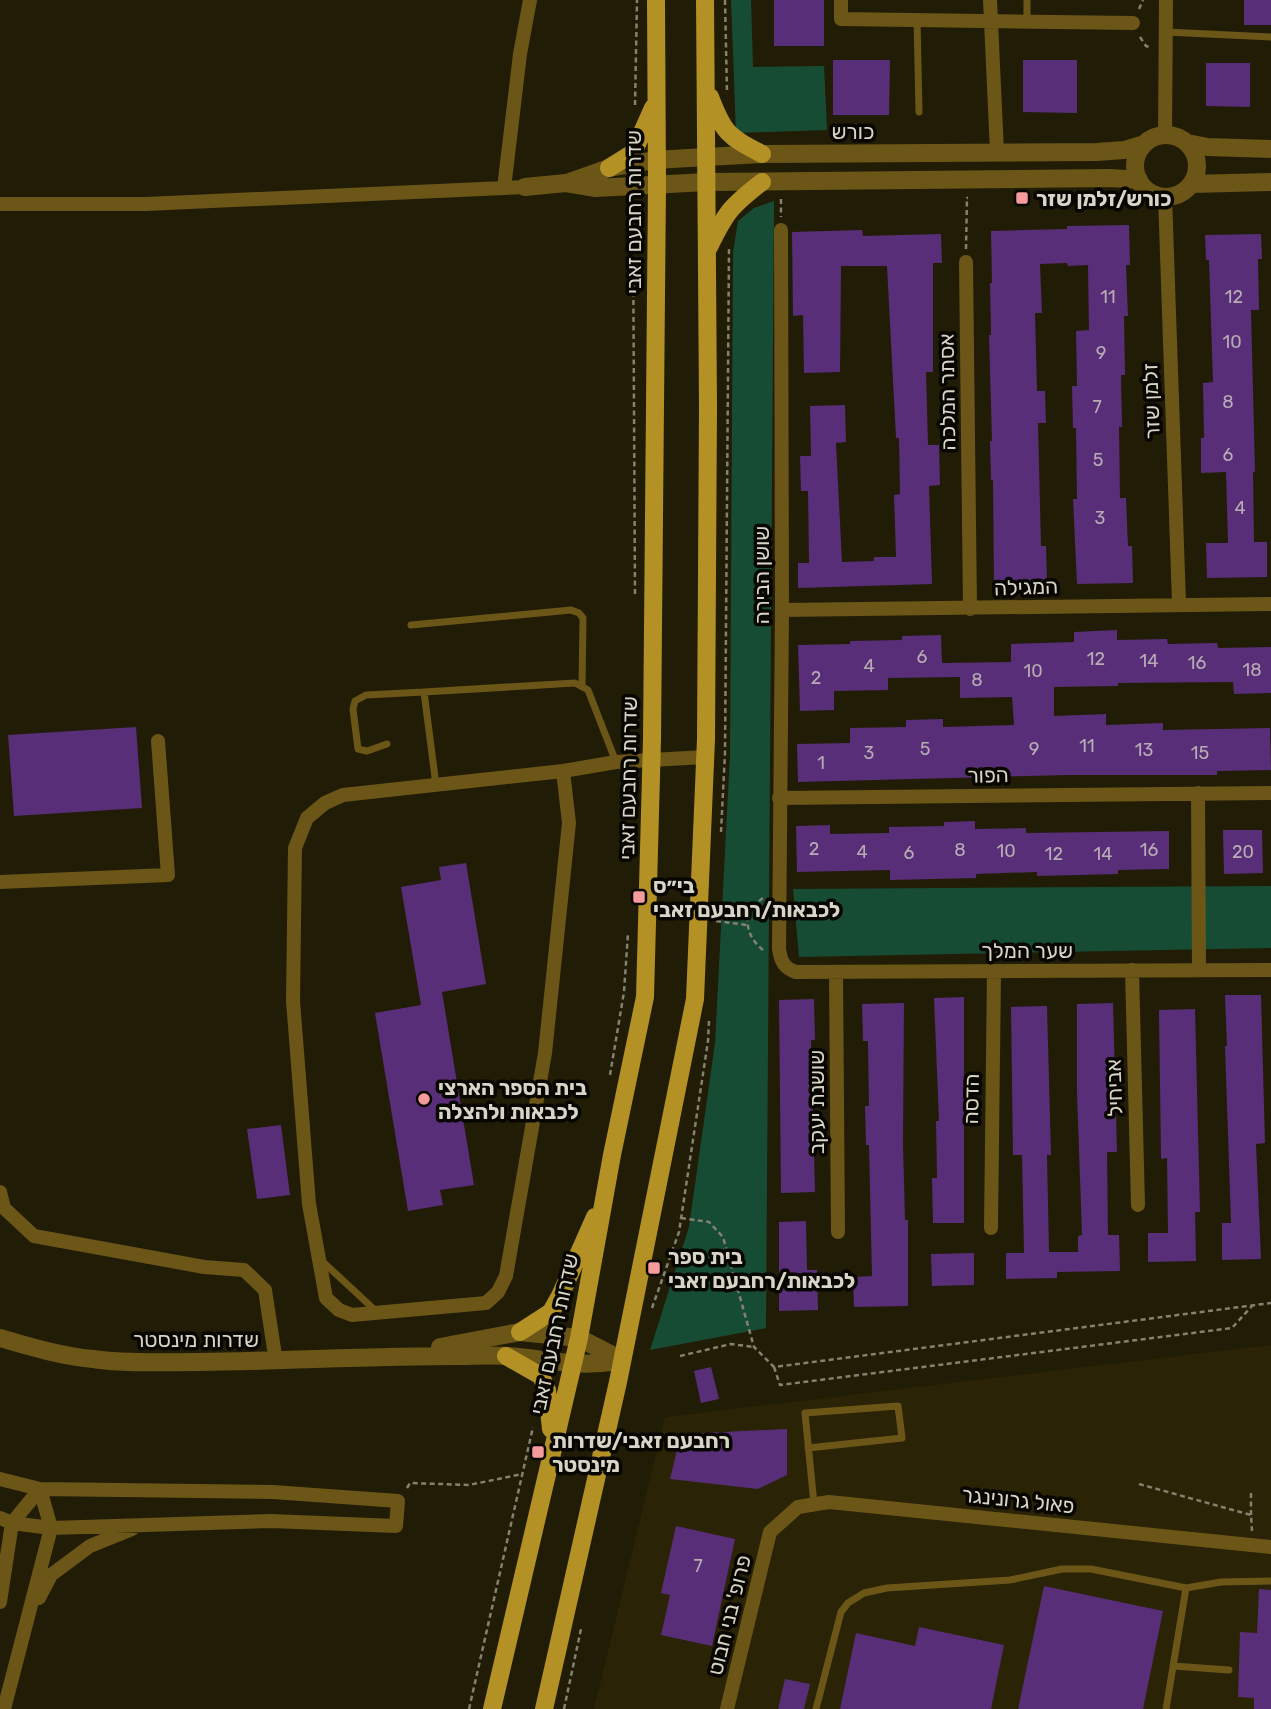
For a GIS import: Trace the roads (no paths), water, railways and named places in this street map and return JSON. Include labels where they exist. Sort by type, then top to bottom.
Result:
[{"type":"main road","name":"שדרות רחבעם זאבי","points":[[492,1709],[579,1338],[645,998],[651,761],[657,184],[656,0]]},
{"type":"main road","points":[[544,1709],[622,1360],[695,999],[705,757],[705,0]]},
{"type":"main road","points":[[705,83],[721,125],[733,138],[762,154]]},
{"type":"main road","points":[[609,168],[633,153],[656,102]]},
{"type":"main road","points":[[706,254],[723,218],[735,203],[762,182]]},
{"type":"main road","points":[[520,1332],[551,1312],[608,1188]]},
{"type":"main road","points":[[506,1356],[541,1376],[547,1390],[553,1443]]},
{"type":"street","points":[[505,188],[520,54],[530,0]]},
{"type":"street","points":[[841,0],[841,19],[1133,23]]},
{"type":"street","points":[[990,0],[997,152]]},
{"type":"street","points":[[1165,135],[1166,0]]},
{"type":"street","points":[[1165,135],[1173,135],[1187,143],[1193,150],[1197,167],[1191,184],[1180,193],[1165,197],[1150,192],[1139,180],[1136,162],[1144,144],[1157,136],[1165,135]]},
{"type":"street","points":[[1187,143],[1227,149],[1271,149]]},
{"type":"street","name":"כורש","points":[[525,187],[566,183],[609,168],[655,160],[762,154],[1097,152],[1144,144]]},
{"type":"street","name":"כורש","points":[[566,183],[596,188],[706,182],[1111,178],[1139,180]]},
{"type":"street","points":[[1191,184],[1271,183]]},
{"type":"street","points":[[0,204],[146,204],[525,187]]},
{"type":"street","name":"זלמן שזר","points":[[1165,197],[1179,603]]},
{"type":"street","name":"שושן הבירה","points":[[781,230],[782,610],[779,889],[783,963]]},
{"type":"street","name":"אסתר המלכה","points":[[966,262],[971,609]]},
{"type":"street","name":"המגילה","points":[[782,610],[971,609],[1179,603],[1271,604]]},
{"type":"street","points":[[0,882],[168,875],[158,741]]},
{"type":"street","points":[[563,771],[569,823],[545,1053],[506,1276],[498,1292],[486,1303],[352,1315],[339,1310],[326,1298],[309,1204],[293,1001],[295,848],[307,818],[325,803],[344,795],[563,771],[617,762],[705,757]]},
{"type":"street","points":[[1198,793],[1199,970]]},
{"type":"street","name":"הפור","points":[[779,798],[1271,793]]},
{"type":"street","name":"שער המלך","points":[[783,963],[796,972],[1271,970]]},
{"type":"street","name":"אביחיל","points":[[1132,970],[1139,1205]]},
{"type":"street","name":"הדסה","points":[[991,1228],[994,971]]},
{"type":"street","name":"שושנת יעקב","points":[[836,972],[838,1232]]},
{"type":"street","points":[[0,1192],[4,1209],[34,1236],[204,1267],[244,1270],[265,1290],[276,1362]]},
{"type":"street","name":"שדרות מינסטר","points":[[395,1356],[520,1332],[579,1338],[622,1360]]},
{"type":"street","name":"שדרות מינסטר","points":[[0,1338],[37,1350],[94,1360],[146,1363],[276,1362],[395,1356],[506,1356],[572,1365],[622,1360]]},
{"type":"street","points":[[0,1479],[40,1489],[273,1492],[398,1501],[396,1526],[271,1521],[51,1528],[6,1520]]},
{"type":"street","points":[[0,1602],[6,1520],[40,1489]]},
{"type":"street","points":[[4,1709],[51,1528],[40,1489]]},
{"type":"street","name":"פאול גרונינגר","points":[[771,1532],[798,1507],[830,1502],[1271,1547]]},
{"type":"street","points":[[29,1618],[51,1575],[90,1546],[143,1525]]},
{"type":"street","name":"פרופ' בני חבוט","points":[[727,1709],[771,1532]]},
{"type":"lane","points":[[1027,0],[1027,21]]},
{"type":"lane","points":[[917,20],[919,112]]},
{"type":"lane","points":[[1166,32],[1271,37]]},
{"type":"lane","points":[[411,625],[570,610],[579,613],[583,618],[582,685]]},
{"type":"lane","points":[[387,744],[366,751],[358,749],[353,709],[355,701],[366,695],[575,683],[588,690],[617,762]]},
{"type":"lane","points":[[424,692],[436,785]]},
{"type":"lane","points":[[319,1258],[377,1312]]},
{"type":"lane","points":[[808,1448],[902,1438],[898,1406],[805,1413],[808,1448],[814,1504]]},
{"type":"lane","points":[[816,1709],[841,1612],[848,1603],[864,1592],[887,1588],[1010,1580],[1062,1569],[1091,1569],[1186,1588],[1222,1582],[1271,1581]]},
{"type":"lane","points":[[1166,1709],[1186,1588]]},
{"type":"lane","points":[[1173,1666],[1229,1670]]},
{"type":"place","name":"כורש/זלמן שזר","points":[[1022,198]]},
{"type":"place","name":"בי״ס לכבאות/רחבעם זאבי","points":[[639,897]]},
{"type":"place","name":"בית הספר הארצי לכבאות ולהצלה","points":[[424,1099]]},
{"type":"place","name":"בית ספר לכבאות/רחבעם זאבי","points":[[654,1268]]},
{"type":"place","name":"רחבעם זאבי/שדרות מינסטר","points":[[538,1452]]}]
